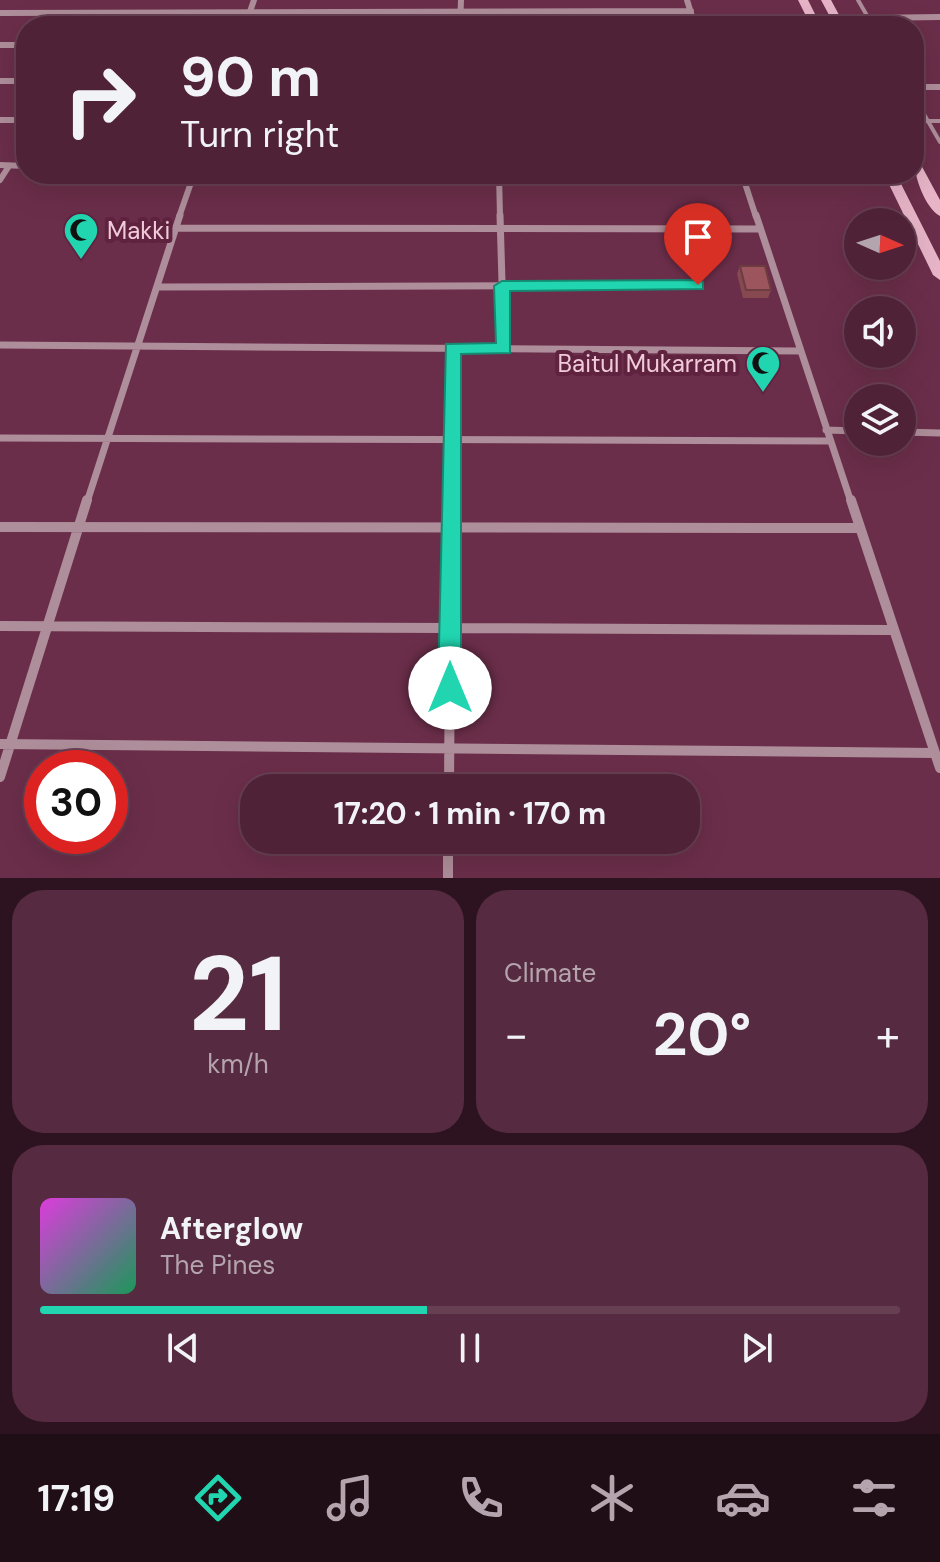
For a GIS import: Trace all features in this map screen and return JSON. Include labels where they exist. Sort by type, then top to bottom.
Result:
[{"type":"main road","points":[[924,182],[940,212]]},
{"type":"main road","points":[[895,184],[940,275]]},
{"type":"street","points":[[249,16],[254,0]]},
{"type":"street","points":[[461,0],[461,16]]},
{"type":"street","points":[[687,0],[692,16]]},
{"type":"street","points":[[0,13],[691,11]]},
{"type":"street","points":[[0,180],[5,166]]},
{"type":"street","points":[[0,777],[5,744],[48,627],[136,346],[191,184]]},
{"type":"street","points":[[499,184],[504,349]]},
{"type":"street","points":[[745,184],[891,630],[940,768]]},
{"type":"street","points":[[177,228],[760,229]]},
{"type":"street","points":[[158,287],[698,285]]},
{"type":"street","points":[[0,345],[799,351]]},
{"type":"street","points":[[449,774],[452,348]]},
{"type":"street","points":[[826,430],[844,431]]},
{"type":"street","points":[[916,432],[940,433]]},
{"type":"street","points":[[0,438],[830,441]]},
{"type":"street","points":[[0,527],[859,528]]},
{"type":"street","points":[[0,626],[891,630]]},
{"type":"street","points":[[5,744],[935,753]]},
{"type":"street","points":[[448,854],[448,878]]},
{"type":"lane","points":[[924,114],[940,142]]},
{"type":"lane","points":[[924,121],[940,121]]},
{"type":"building","points":[[740,266],[765,266],[771,290],[746,290]]},
{"type":"place","name":"Makki","points":[[81,261]]},
{"type":"place","name":"Baitul Mukarram","points":[[763,394]]},
{"type":"route","points":[[450,688],[452,348],[504,349],[502,286],[698,285]]}]
